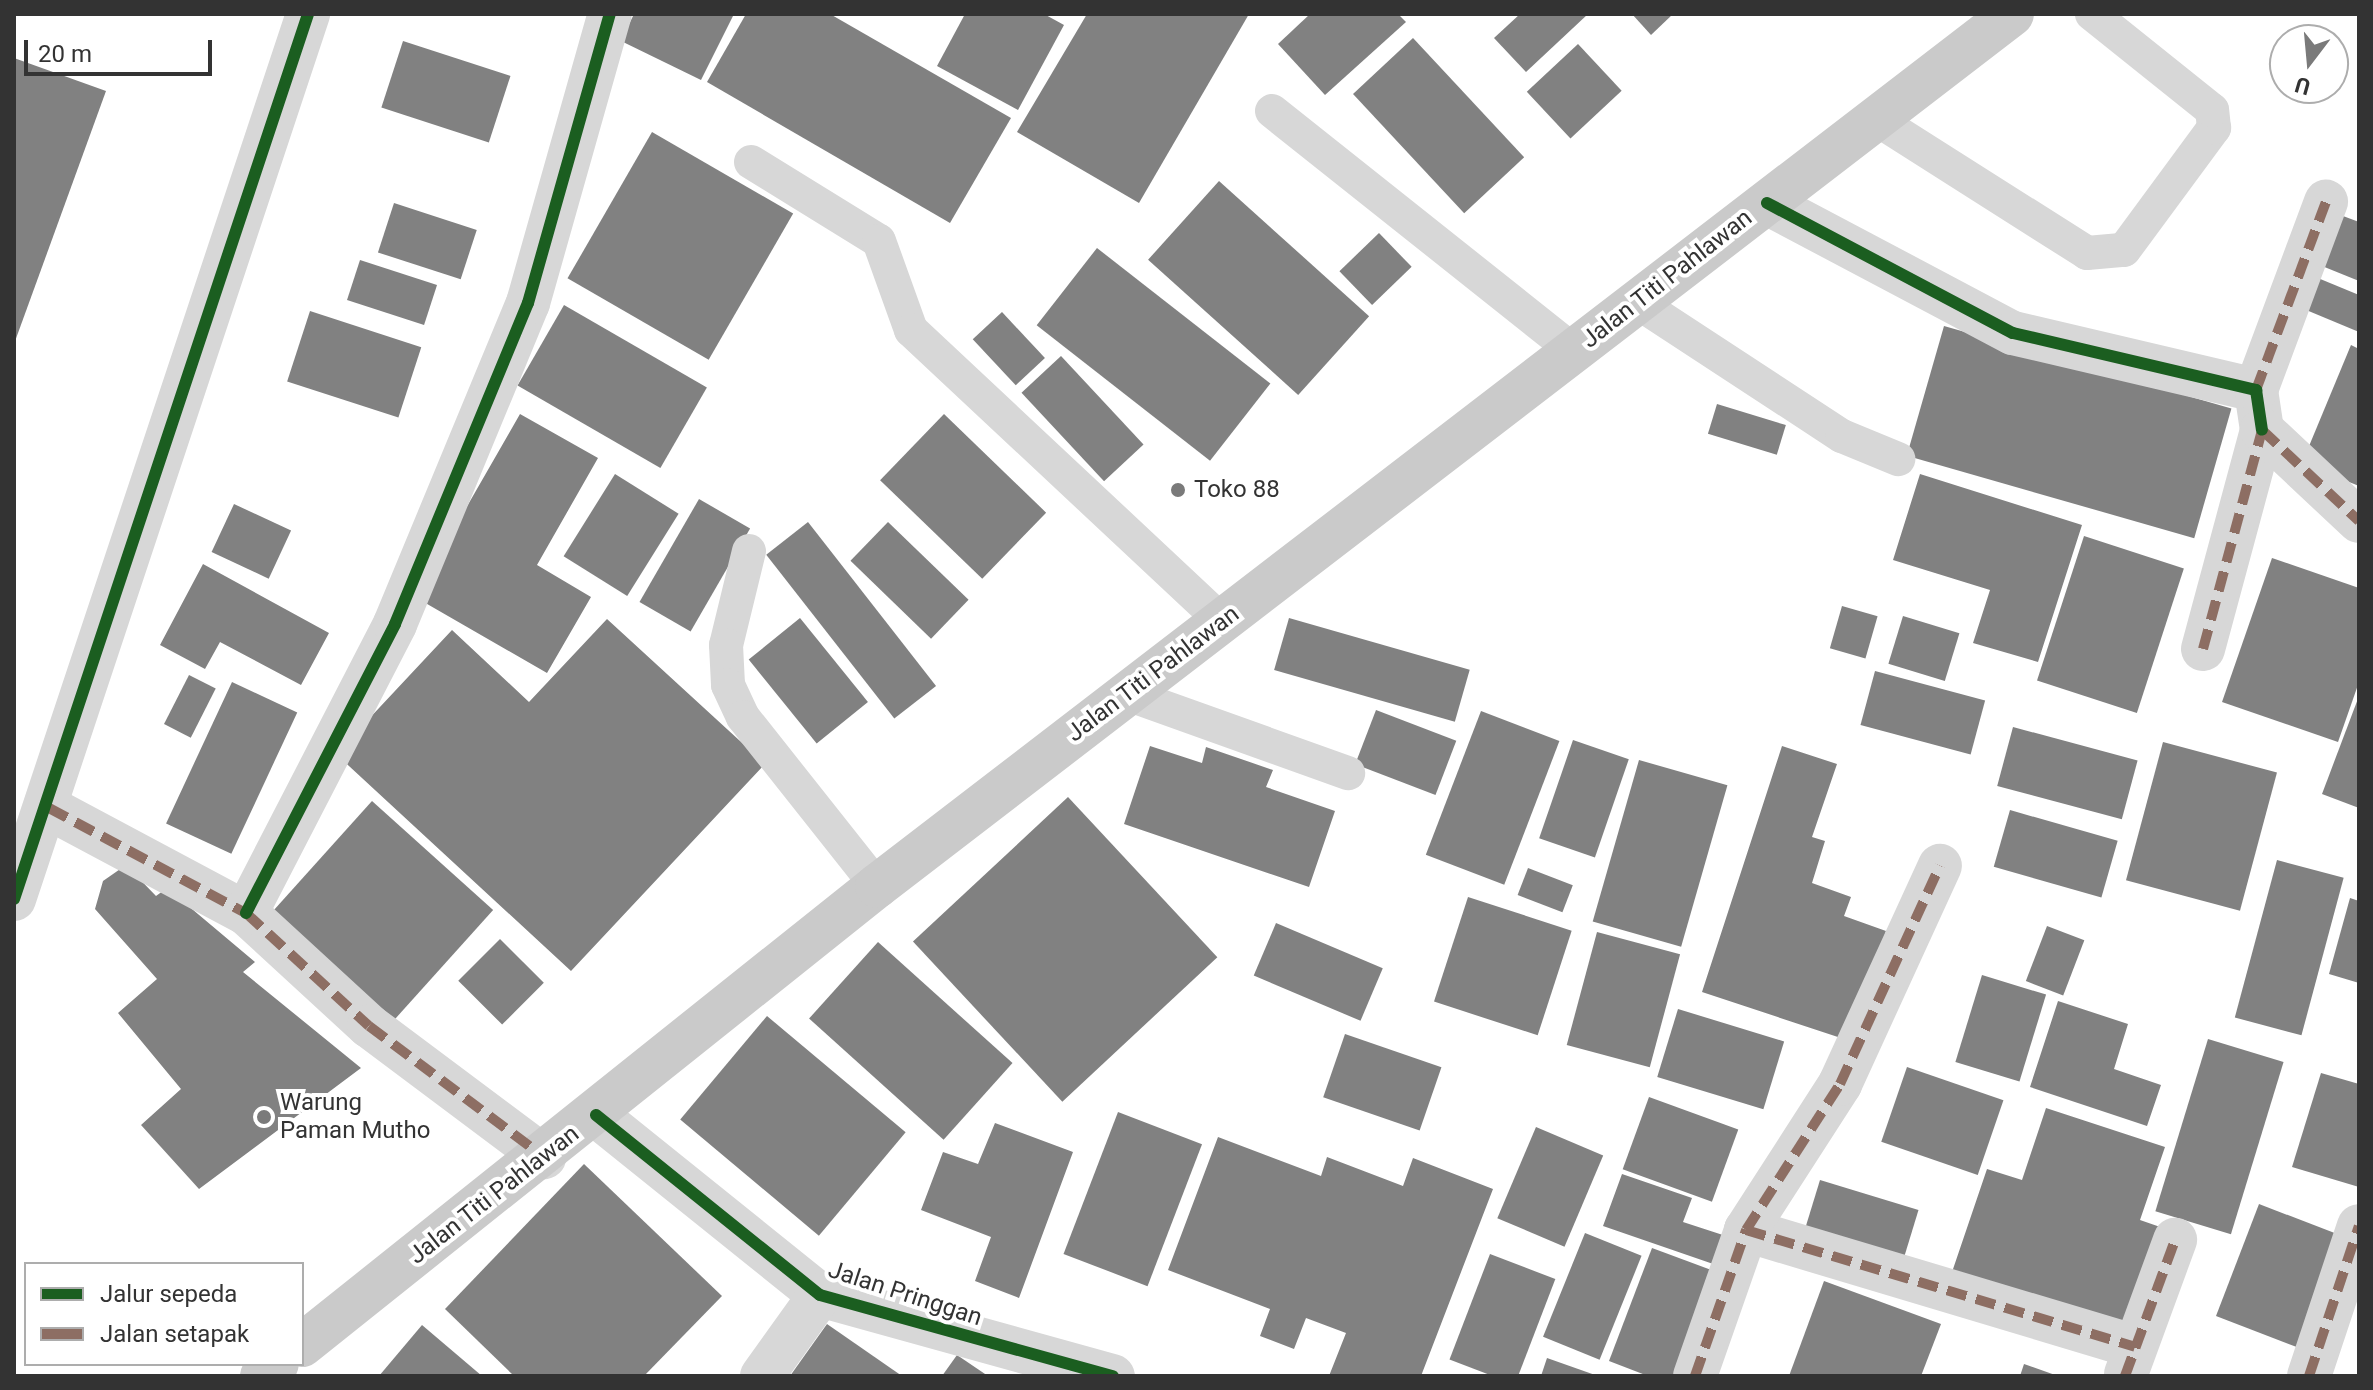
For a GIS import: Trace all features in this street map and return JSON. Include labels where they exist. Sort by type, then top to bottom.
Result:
[{"type":"main road","name":"Jalan Titi Pahlawan","points":[[304,1343],[544,1157],[877,886],[2012,14]]},
{"type":"street","points":[[14,899],[49,808],[308,14]]},
{"type":"street","points":[[246,913],[395,624],[528,303],[610,14]]},
{"type":"street","points":[[2203,649],[2259,410],[2326,202]]},
{"type":"street","points":[[1767,203],[2013,333],[2259,410],[2359,521]]},
{"type":"street","points":[[49,808],[246,913],[369,1026],[544,1157]]},
{"type":"street","points":[[1695,1376],[1746,1230],[1840,1084],[1940,866]]},
{"type":"street","name":"Jalan Pringgan","points":[[596,1115],[820,1295],[1113,1376]]},
{"type":"street","points":[[2309,1376],[2359,1226]]},
{"type":"street","points":[[1746,1230],[2130,1362],[2175,1240]]},
{"type":"street","points":[[762,1376],[820,1295]]},
{"type":"lane","points":[[1876,119],[2087,253],[2124,250],[2202,153],[2214,128],[2212,110],[2092,14]]},
{"type":"lane","points":[[1272,111],[1574,351]]},
{"type":"lane","points":[[751,162],[879,241],[911,330],[1222,621]]},
{"type":"lane","points":[[1637,302],[1842,436],[1898,459]]},
{"type":"lane","points":[[749,551],[726,645],[728,685],[743,717],[877,886]]},
{"type":"lane","points":[[1127,694],[1348,773]]},
{"type":"building","points":[[634,14],[734,14],[701,80],[621,41]]},
{"type":"building","points":[[746,14],[830,14],[1011,118],[950,223],[707,82]]},
{"type":"building","points":[[965,14],[1044,14],[1064,25],[1018,110],[937,66]]},
{"type":"building","points":[[1087,14],[1249,14],[1139,203],[1017,132]]},
{"type":"building","points":[[1310,14],[1398,14],[1406,22],[1325,95],[1278,44]]},
{"type":"building","points":[[1520,14],[1588,14],[1526,72],[1494,38]]},
{"type":"building","points":[[1632,14],[1673,14],[1651,35]]},
{"type":"building","points":[[1413,38],[1524,157],[1464,213],[1353,94]]},
{"type":"building","points":[[403,41],[510,76],[489,142],[381,108]]},
{"type":"building","points":[[1578,44],[1622,91],[1570,139],[1527,92]]},
{"type":"building","points":[[14,58],[106,91],[14,344]]},
{"type":"building","points":[[652,132],[793,214],[709,360],[568,278]]},
{"type":"building","points":[[1219,181],[1369,316],[1298,395],[1148,260]]},
{"type":"building","points":[[394,203],[477,230],[461,279],[378,252]]},
{"type":"building","points":[[2343,216],[2359,222],[2359,281],[2322,266]]},
{"type":"building","points":[[1379,233],[1412,267],[1372,305],[1339,271]]},
{"type":"building","points":[[1097,248],[1270,383],[1210,461],[1037,325]]},
{"type":"building","points":[[360,260],[437,285],[424,325],[347,300]]},
{"type":"building","points":[[2313,276],[2359,295],[2359,332],[2299,307]]},
{"type":"building","points":[[564,305],[707,388],[660,468],[518,386]]},
{"type":"building","points":[[310,311],[421,347],[398,418],[287,381]]},
{"type":"building","points":[[1002,312],[1045,358],[1016,385],[973,339]]},
{"type":"building","points":[[1944,326],[2231,408],[2194,538],[1907,456]]},
{"type":"building","points":[[2351,345],[2359,349],[2359,486],[2302,463]]},
{"type":"building","points":[[1061,356],[1144,444],[1104,481],[1022,393]]},
{"type":"building","points":[[1717,404],[1786,425],[1777,455],[1708,434]]},
{"type":"building","points":[[520,414],[598,458],[537,565],[591,597],[547,673],[415,597]]},
{"type":"building","points":[[944,414],[1046,513],[982,579],[880,480]]},
{"type":"building","points":[[615,474],[679,514],[627,596],[564,556]]},
{"type":"building","points":[[1920,474],[2082,525],[2038,662],[1973,643],[1990,590],[1893,560]]},
{"type":"building","points":[[699,499],[750,528],[691,632],[640,602]]},
{"type":"building","points":[[234,504],[291,531],[269,579],[212,552]]},
{"type":"building","points":[[808,522],[936,686],[894,719],[766,555]]},
{"type":"building","points":[[888,522],[969,600],[931,639],[850,561]]},
{"type":"building","points":[[2084,536],[2184,568],[2137,713],[2037,681]]},
{"type":"building","points":[[2272,558],[2359,588],[2359,682],[2338,742],[2222,702]]},
{"type":"building","points":[[203,564],[329,633],[301,685],[220,642],[205,669],[160,645]]},
{"type":"building","points":[[1842,606],[1878,616],[1865,658],[1830,648]]},
{"type":"building","points":[[1903,616],[1959,633],[1945,681],[1888,664]]},
{"type":"building","points":[[800,618],[868,702],[817,743],[749,660]]},
{"type":"building","points":[[1289,618],[1470,670],[1455,722],[1274,670]]},
{"type":"building","points":[[607,619],[765,764],[571,971],[336,754],[452,630],[529,702]]},
{"type":"building","points":[[1875,671],[1985,701],[1971,755],[1861,725]]},
{"type":"building","points":[[189,675],[216,689],[191,738],[164,724]]},
{"type":"building","points":[[232,682],[297,712],[231,854],[166,823]]},
{"type":"building","points":[[2359,696],[2359,808],[2322,794]]},
{"type":"building","points":[[1376,710],[1456,741],[1436,795],[1355,764]]},
{"type":"building","points":[[1481,711],[1559,741],[1504,885],[1426,855]]},
{"type":"building","points":[[2013,727],[2138,760],[2122,819],[1997,786]]},
{"type":"building","points":[[1573,740],[1629,759],[1595,858],[1539,838]]},
{"type":"building","points":[[2163,742],[2277,773],[2240,911],[2126,880]]},
{"type":"building","points":[[1150,746],[1202,763],[1206,747],[1273,770],[1266,787],[1335,811],[1309,887],[1124,824]]},
{"type":"building","points":[[1782,746],[1837,764],[1812,837],[1825,841],[1812,883],[1851,897],[1844,916],[1886,931],[1850,1041],[1702,992]]},
{"type":"building","points":[[1639,760],[1727,785],[1681,947],[1593,921]]},
{"type":"building","points":[[1068,797],[1217,957],[1062,1102],[913,942]]},
{"type":"building","points":[[372,801],[493,910],[385,1030],[264,921]]},
{"type":"building","points":[[2010,810],[2118,841],[2101,898],[1994,867]]},
{"type":"building","points":[[2277,860],[2344,878],[2301,1035],[2235,1017]]},
{"type":"building","points":[[126,865],[156,896],[167,888],[255,962],[243,972],[361,1068],[199,1189],[141,1125],[181,1089],[118,1013],[157,979],[95,909],[103,881]]},
{"type":"building","points":[[1528,868],[1573,885],[1562,912],[1518,895]]},
{"type":"building","points":[[1468,897],[1572,931],[1538,1035],[1434,1002]]},
{"type":"building","points":[[2350,898],[2359,901],[2359,983],[2329,974]]},
{"type":"building","points":[[1276,923],[1383,968],[1361,1021],[1254,975]]},
{"type":"building","points":[[2047,926],[2084,940],[2063,995],[2026,981]]},
{"type":"building","points":[[1597,932],[1680,954],[1650,1067],[1567,1045]]},
{"type":"building","points":[[500,939],[544,983],[502,1025],[458,981]]},
{"type":"building","points":[[878,942],[1013,1063],[944,1140],[809,1019]]},
{"type":"building","points":[[1982,975],[2046,995],[2019,1082],[1955,1062]]},
{"type":"building","points":[[2058,1001],[2128,1024],[2114,1069],[2161,1085],[2147,1126],[2030,1087]]},
{"type":"building","points":[[1678,1009],[1784,1041],[1763,1109],[1657,1077]]},
{"type":"building","points":[[767,1016],[906,1132],[819,1236],[680,1119]]},
{"type":"building","points":[[1345,1034],[1441,1067],[1420,1131],[1323,1097]]},
{"type":"building","points":[[2208,1039],[2284,1062],[2231,1234],[2155,1211]]},
{"type":"building","points":[[1907,1067],[2003,1100],[1978,1175],[1881,1142]]},
{"type":"building","points":[[2321,1073],[2359,1084],[2359,1187],[2292,1167]]},
{"type":"building","points":[[1649,1097],[1738,1129],[1712,1202],[1623,1169]]},
{"type":"building","points":[[2046,1108],[2165,1147],[2140,1220],[2166,1229],[2130,1335],[1951,1275],[1987,1169],[2022,1180]]},
{"type":"building","points":[[1118,1112],[1202,1144],[1148,1286],[1064,1254]]},
{"type":"building","points":[[995,1123],[1073,1152],[1019,1298],[975,1281],[991,1237],[921,1210],[943,1152],[978,1164]]},
{"type":"building","points":[[1536,1127],[1603,1156],[1565,1247],[1497,1218]]},
{"type":"building","points":[[1218,1137],[1321,1176],[1327,1157],[1403,1186],[1413,1158],[1493,1189],[1421,1376],[1329,1376],[1346,1333],[1306,1318],[1294,1349],[1260,1336],[1270,1309],[1168,1270]]},
{"type":"building","points":[[584,1164],[722,1296],[644,1376],[514,1376],[445,1309]]},
{"type":"building","points":[[1622,1174],[1692,1198],[1683,1222],[1729,1237],[1719,1266],[1603,1226]]},
{"type":"building","points":[[1820,1180],[1918,1210],[1899,1275],[1800,1245]]},
{"type":"building","points":[[2259,1204],[2343,1236],[2300,1348],[2216,1316]]},
{"type":"building","points":[[1585,1233],[1642,1256],[1600,1360],[1543,1337]]},
{"type":"building","points":[[1652,1248],[1714,1271],[1674,1376],[1648,1376],[1609,1361]]},
{"type":"building","points":[[1490,1254],[1555,1279],[1518,1376],[1493,1376],[1450,1359]]},
{"type":"building","points":[[1824,1281],[1941,1324],[1921,1376],[1789,1376]]},
{"type":"building","points":[[827,1324],[902,1376],[790,1376]]},
{"type":"building","points":[[422,1325],[482,1376],[379,1376]]},
{"type":"building","points":[[957,1355],[988,1376],[942,1376]]},
{"type":"building","points":[[1547,1358],[1598,1376],[1541,1376]]},
{"type":"building","points":[[2024,1364],[2058,1376],[2020,1376]]},
{"type":"marked path","points":[[2256,390],[2326,202]]},
{"type":"marked path","points":[[2203,649],[2262,430],[2359,521]]},
{"type":"marked path","points":[[49,808],[246,913],[369,1026],[544,1157]]},
{"type":"marked path","points":[[1695,1376],[1746,1230],[1840,1084],[1940,866]]},
{"type":"marked path","points":[[2309,1376],[2359,1226]]},
{"type":"marked path","points":[[1746,1230],[2135,1347]]},
{"type":"marked path","points":[[2125,1376],[2175,1240]]},
{"type":"cycle path","points":[[14,899],[308,14]]},
{"type":"cycle path","points":[[246,913],[395,624],[528,303],[610,14]]},
{"type":"cycle path","points":[[1767,203],[2013,333],[2256,390],[2262,430]]},
{"type":"cycle path","points":[[596,1115],[820,1295],[1113,1376]]},
{"type":"place","name":"Toko 88","points":[[1178,490]]},
{"type":"place","name":"Warung Paman Mutho","points":[[264,1117]]}]
